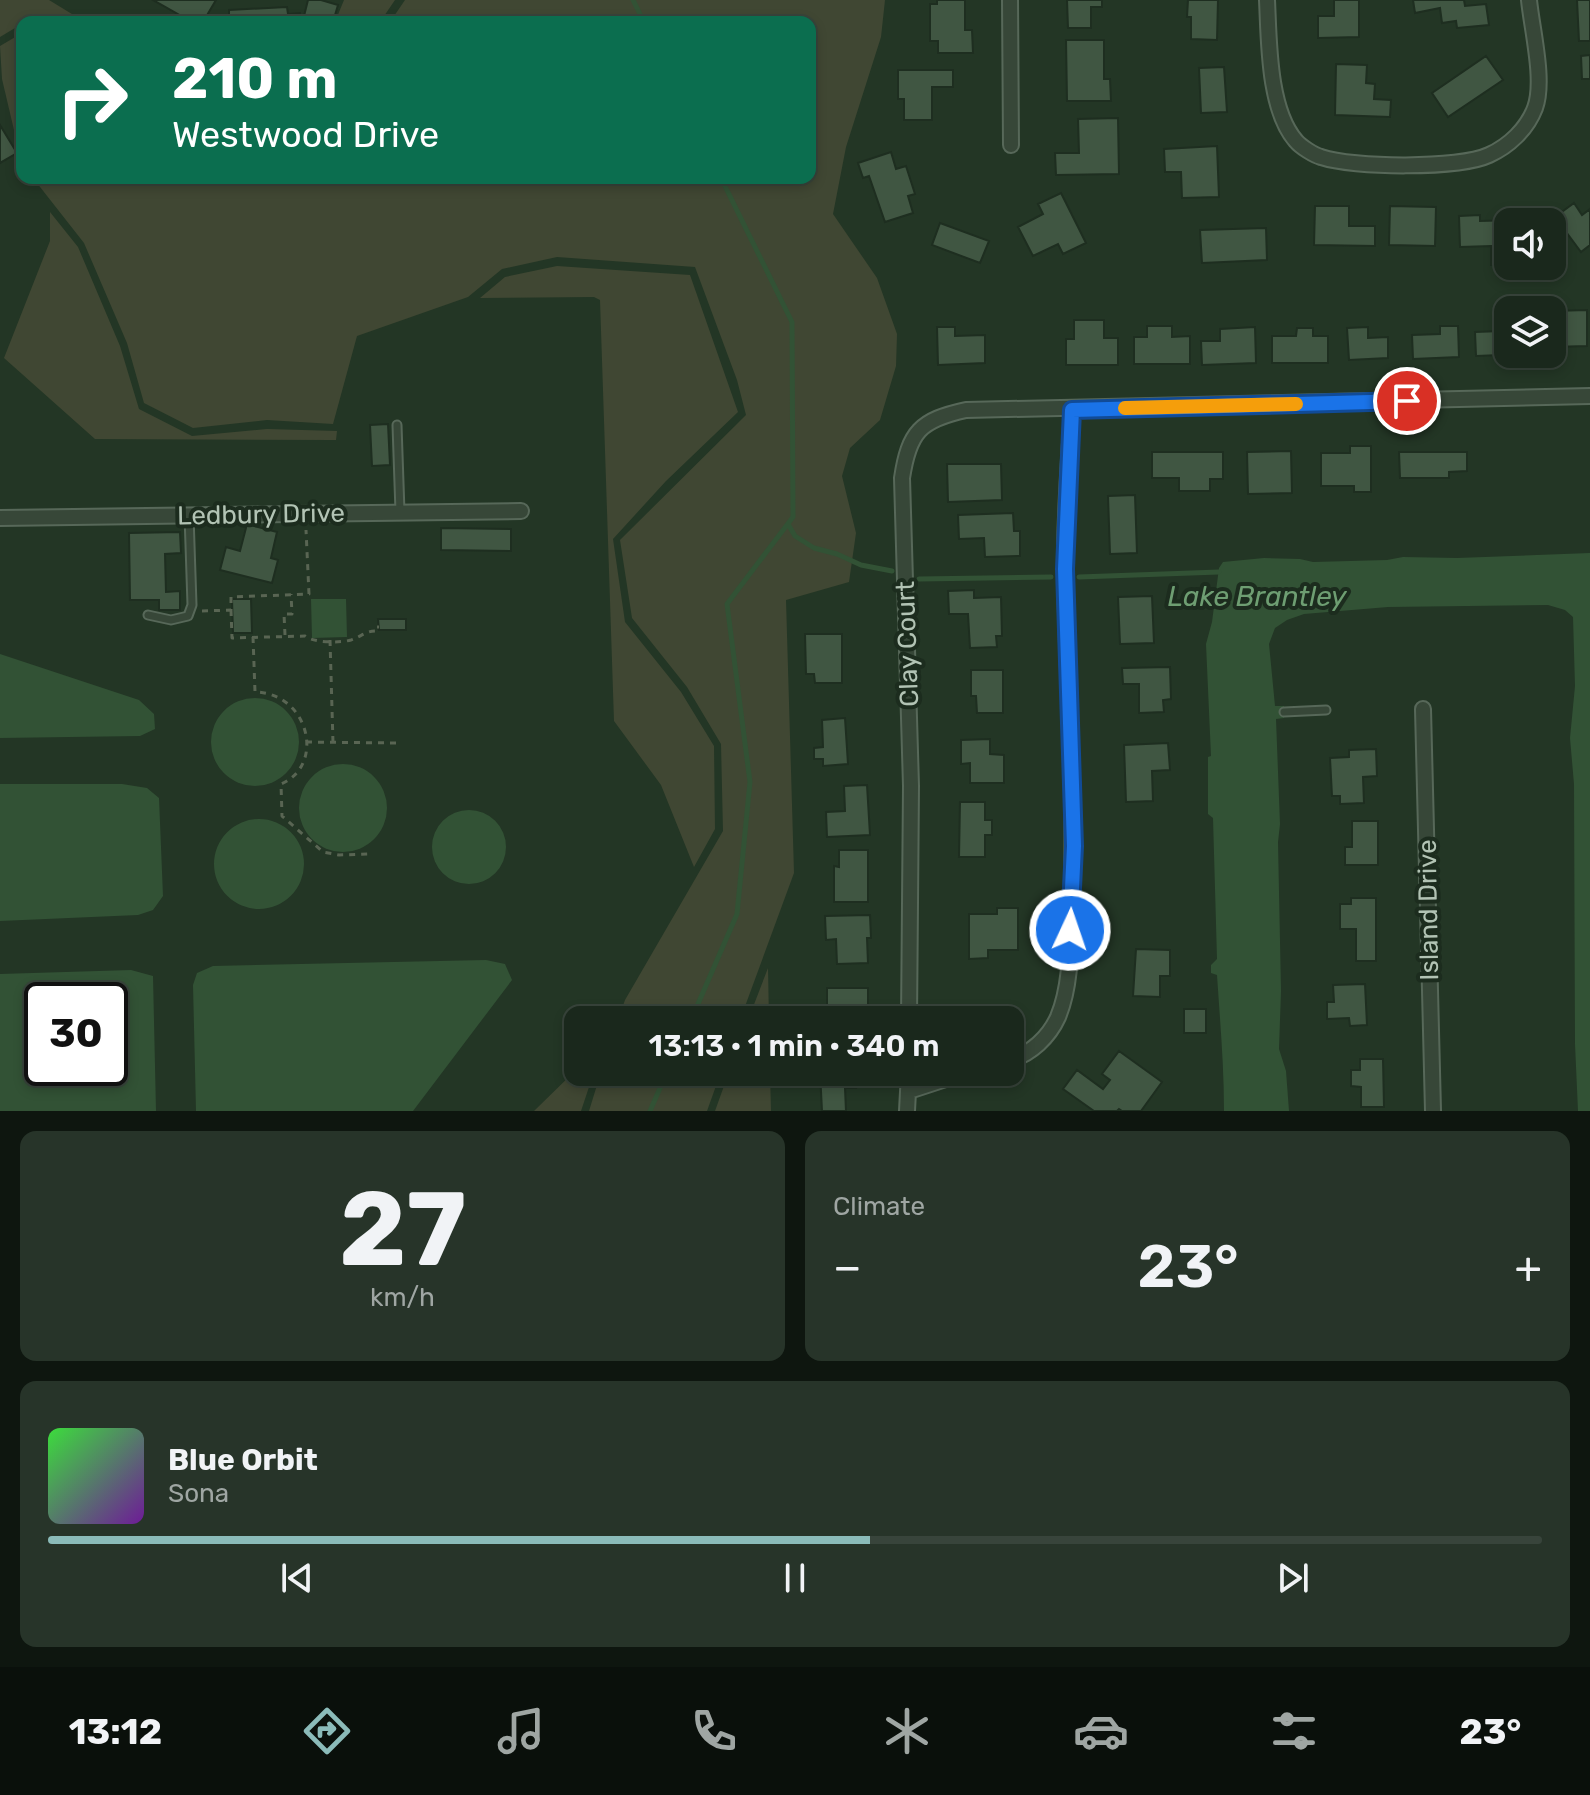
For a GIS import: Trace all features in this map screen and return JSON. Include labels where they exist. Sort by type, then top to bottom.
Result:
[{"type":"street","points":[[1010,0],[1011,145]]},
{"type":"street","points":[[1267,0],[1271,63],[1284,120],[1296,141],[1319,157],[1351,164],[1457,163],[1486,157],[1505,148],[1523,129],[1535,107],[1538,74],[1529,0]]},
{"type":"street","name":"Clay Court","points":[[909,1006],[911,786],[902,478],[907,448],[918,429],[941,416],[966,410],[1590,396]]},
{"type":"street","points":[[1024,1055],[1043,1040],[1058,1018],[1069,959],[1074,846],[1065,569],[1072,410]]},
{"type":"street","name":"Ledbury Drive","points":[[0,518],[521,511]]},
{"type":"street","name":"Island Drive","points":[[1423,709],[1433,1111]]},
{"type":"street","points":[[907,1111],[909,1086]]},
{"type":"street","points":[[909,1091],[924,1086]]},
{"type":"lane","points":[[397,425],[400,512]]},
{"type":"lane","points":[[148,615],[171,620],[188,616],[192,605],[189,515]]},
{"type":"lane","points":[[1284,712],[1326,710]]},
{"type":"path","points":[[305,514],[309,594],[231,597],[232,638],[305,636],[311,641],[352,640],[379,627]]},
{"type":"path","points":[[285,637],[284,614],[292,614],[291,594]]},
{"type":"path","points":[[190,611],[231,610]]},
{"type":"path","points":[[253,637],[255,692],[267,692],[286,700],[301,720],[306,742],[300,767],[287,782],[281,784],[282,816],[323,852],[368,854]]},
{"type":"path","points":[[330,640],[333,743]]},
{"type":"path","points":[[306,742],[396,743]]},
{"type":"shaded area","points":[[0,0],[49,0],[75,16],[16,16],[16,27],[0,37]]},
{"type":"shaded area","points":[[344,0],[395,0],[384,16],[337,16]]},
{"type":"shaded area","points":[[405,0],[885,0],[881,37],[846,147],[833,214],[877,278],[897,334],[896,366],[880,420],[850,448],[842,476],[856,533],[849,582],[786,600],[794,873],[745,1006],[623,1006],[723,831],[721,744],[687,687],[632,618],[620,540],[746,415],[737,380],[695,267],[557,257],[502,269],[468,297],[357,336],[333,424],[267,420],[193,428],[144,403],[127,343],[84,243],[38,184],[816,184],[816,16],[394,16]]},
{"type":"shaded area","points":[[16,37],[16,138],[2,79],[0,46]]},
{"type":"shaded area","points":[[50,212],[78,247],[120,346],[139,409],[192,436],[267,429],[337,431],[336,440],[95,439],[4,358],[50,241]]},
{"type":"shaded area","points":[[557,266],[690,275],[738,412],[666,481],[613,539],[625,622],[681,692],[714,746],[715,829],[694,867],[661,785],[614,721],[600,300],[594,297],[480,298],[505,277]]},
{"type":"shaded area","points":[[768,968],[769,1006],[753,1006]]},
{"type":"shaded area","points":[[564,1082],[564,1086],[589,1086],[581,1111],[534,1111]]},
{"type":"shaded area","points":[[597,1086],[716,1086],[707,1111],[589,1111]]},
{"type":"shaded area","points":[[724,1086],[770,1086],[771,1111],[715,1111]]},
{"type":"water","name":"Lake Brantley","points":[[1590,553],[1590,1111],[1578,1111],[1575,1044],[1574,784],[1570,738],[1575,686],[1573,617],[1565,610],[1548,605],[1388,607],[1304,614],[1275,628],[1269,644],[1275,706],[1284,706],[1284,718],[1276,719],[1280,824],[1279,1049],[1286,1071],[1289,1111],[1224,1111],[1217,975],[1211,973],[1211,965],[1217,959],[1213,818],[1208,814],[1208,757],[1211,756],[1206,644],[1219,568],[1223,562],[1264,558],[1313,562]]},
{"type":"water","points":[[311,599],[346,599],[347,637],[312,638]]},
{"type":"water","points":[[0,654],[139,700],[154,714],[155,729],[140,736],[0,738]]},
{"type":"water","points":[[255,698],[272,702],[286,711],[295,725],[299,742],[295,759],[286,773],[272,782],[255,786],[238,782],[224,773],[215,759],[211,742],[215,725],[224,711],[238,702]]},
{"type":"water","points":[[343,764],[368,771],[380,783],[387,808],[380,833],[368,845],[343,852],[318,845],[306,833],[299,808],[306,783],[318,771]]},
{"type":"water","points":[[0,784],[122,784],[147,788],[159,798],[163,896],[153,910],[138,915],[0,921]]},
{"type":"water","points":[[469,810],[483,813],[495,821],[503,833],[506,847],[503,861],[495,873],[483,881],[469,884],[455,881],[443,873],[435,861],[432,847],[435,833],[443,821],[455,813]]},
{"type":"water","points":[[259,819],[276,822],[291,832],[301,847],[304,864],[301,881],[291,896],[276,906],[259,909],[242,906],[227,896],[217,881],[214,864],[217,847],[227,832],[242,822]]},
{"type":"water","points":[[486,960],[505,964],[512,980],[413,1111],[196,1111],[193,985],[197,973],[213,966]]},
{"type":"water","points":[[131,970],[153,976],[156,1111],[0,1111],[0,974]]},
{"type":"building","points":[[153,0],[216,0],[207,16],[181,16]]},
{"type":"building","points":[[308,0],[338,5],[335,16],[304,16]]},
{"type":"building","points":[[937,0],[965,0],[965,30],[972,30],[973,53],[938,53],[938,41],[930,41],[930,4],[937,4]]},
{"type":"building","points":[[1067,0],[1102,0],[1102,7],[1091,7],[1091,28],[1068,28]]},
{"type":"building","points":[[1188,0],[1218,0],[1217,40],[1191,39]]},
{"type":"building","points":[[1334,0],[1359,0],[1359,37],[1318,38],[1318,16],[1334,16]]},
{"type":"building","points":[[1413,0],[1464,0],[1465,6],[1486,4],[1489,25],[1457,28],[1456,21],[1442,23],[1440,8],[1415,13]]},
{"type":"building","points":[[1577,0],[1590,0],[1590,41],[1579,41]]},
{"type":"building","points":[[287,7],[288,14],[300,13],[300,16],[229,16],[229,10]]},
{"type":"building","points":[[1066,40],[1104,40],[1104,79],[1110,79],[1111,101],[1067,101]]},
{"type":"building","points":[[1590,55],[1590,79],[1582,79],[1581,56]]},
{"type":"building","points":[[1486,56],[1503,80],[1448,117],[1432,93]]},
{"type":"building","points":[[1336,64],[1367,65],[1366,83],[1375,84],[1374,99],[1391,100],[1390,117],[1335,115]]},
{"type":"building","points":[[1224,67],[1227,112],[1201,113],[1199,68]]},
{"type":"building","points":[[898,70],[953,70],[953,87],[932,87],[932,120],[904,120],[904,99],[898,99]]},
{"type":"building","points":[[1118,118],[1119,174],[1056,175],[1055,153],[1079,153],[1078,119]]},
{"type":"building","points":[[0,125],[16,154],[0,163]]},
{"type":"building","points":[[1217,146],[1219,197],[1182,198],[1181,172],[1165,172],[1164,149]]},
{"type":"building","points":[[891,152],[896,169],[906,166],[915,194],[908,196],[913,213],[885,222],[869,176],[863,178],[858,163]]},
{"type":"building","points":[[1061,193],[1086,243],[1063,254],[1058,244],[1033,256],[1018,227],[1043,214],[1038,204]]},
{"type":"building","points":[[1574,203],[1582,215],[1590,209],[1590,245],[1581,252],[1566,232],[1566,209]]},
{"type":"building","points":[[1315,206],[1349,206],[1349,226],[1375,226],[1375,246],[1314,245]]},
{"type":"building","points":[[1390,206],[1436,207],[1435,246],[1389,245]]},
{"type":"building","points":[[1480,215],[1480,221],[1494,221],[1494,265],[1491,265],[1491,246],[1460,247],[1459,216]]},
{"type":"building","points":[[940,223],[989,241],[980,263],[932,245]]},
{"type":"building","points":[[1266,228],[1267,260],[1202,263],[1200,230]]},
{"type":"building","points":[[1587,310],[1587,346],[1566,347],[1566,311]]},
{"type":"building","points":[[1074,320],[1104,320],[1104,338],[1118,338],[1118,365],[1066,365],[1066,339],[1074,339]]},
{"type":"building","points":[[1147,326],[1172,326],[1172,337],[1190,336],[1190,364],[1134,364],[1134,337],[1147,337]]},
{"type":"building","points":[[1440,326],[1458,326],[1459,357],[1413,359],[1412,335],[1440,334]]},
{"type":"building","points":[[937,327],[955,327],[955,336],[985,335],[985,363],[938,365]]},
{"type":"building","points":[[1255,327],[1256,363],[1202,365],[1201,341],[1220,341],[1220,329]]},
{"type":"building","points":[[1368,327],[1368,338],[1388,337],[1388,358],[1349,360],[1347,328]]},
{"type":"building","points":[[1297,328],[1313,328],[1313,336],[1328,336],[1328,363],[1272,363],[1272,336],[1296,336]]},
{"type":"building","points":[[1494,331],[1494,355],[1476,356],[1475,332]]},
{"type":"building","points":[[388,424],[390,465],[372,466],[370,425]]},
{"type":"building","points":[[1350,446],[1371,446],[1371,492],[1354,492],[1354,486],[1321,486],[1321,453],[1350,453]]},
{"type":"building","points":[[1291,451],[1292,493],[1248,494],[1247,452]]},
{"type":"building","points":[[1152,452],[1223,452],[1223,479],[1210,479],[1210,491],[1179,491],[1179,478],[1152,478]]},
{"type":"building","points":[[1399,452],[1467,452],[1467,471],[1449,472],[1449,478],[1400,478]]},
{"type":"building","points":[[947,464],[1001,464],[1002,500],[948,502]]},
{"type":"building","points":[[1135,495],[1137,553],[1110,554],[1108,496]]},
{"type":"building","points":[[1013,513],[1014,531],[1020,531],[1020,556],[985,557],[984,538],[959,539],[958,515]]},
{"type":"building","points":[[247,524],[277,532],[271,558],[278,560],[272,583],[220,570],[226,547],[240,551]]},
{"type":"building","points":[[441,528],[511,529],[511,551],[441,550]]},
{"type":"building","points":[[180,532],[181,553],[165,554],[166,592],[180,591],[180,610],[159,610],[159,600],[130,600],[129,533]]},
{"type":"building","points":[[974,590],[974,598],[1001,597],[1002,636],[996,636],[997,647],[970,648],[968,614],[949,614],[948,591]]},
{"type":"building","points":[[1152,596],[1154,643],[1120,644],[1118,597]]},
{"type":"building","points":[[232,599],[251,599],[252,633],[233,633]]},
{"type":"building","points":[[378,619],[406,619],[406,630],[379,630]]},
{"type":"building","points":[[805,634],[842,634],[842,683],[815,683],[814,674],[806,674]]},
{"type":"building","points":[[1170,667],[1171,699],[1163,700],[1164,712],[1139,713],[1139,684],[1123,684],[1122,668]]},
{"type":"building","points":[[971,670],[1003,670],[1003,713],[977,713],[976,696],[971,696]]},
{"type":"building","points":[[845,718],[848,764],[823,766],[823,759],[814,759],[814,748],[823,747],[822,720]]},
{"type":"building","points":[[990,739],[990,754],[1004,755],[1004,783],[970,783],[970,763],[961,764],[961,740]]},
{"type":"building","points":[[1168,743],[1170,770],[1152,771],[1153,801],[1126,802],[1124,745]]},
{"type":"building","points":[[1376,749],[1377,776],[1363,777],[1364,803],[1340,804],[1340,796],[1332,796],[1330,758],[1349,757],[1349,750]]},
{"type":"building","points":[[867,785],[870,835],[827,837],[826,812],[845,811],[844,786]]},
{"type":"building","points":[[960,802],[985,802],[985,820],[992,820],[992,835],[985,835],[985,857],[959,857]]},
{"type":"building","points":[[1352,821],[1378,821],[1378,865],[1345,865],[1345,847],[1352,847]]},
{"type":"building","points":[[839,850],[868,850],[868,902],[834,902],[834,866],[839,867]]},
{"type":"building","points":[[1351,898],[1376,898],[1376,961],[1356,961],[1356,929],[1340,929],[1340,904],[1351,904]]},
{"type":"building","points":[[997,908],[1018,908],[1018,950],[988,950],[988,958],[969,959],[969,914],[997,914]]},
{"type":"building","points":[[870,915],[868,963],[837,964],[836,939],[826,940],[825,916]]},
{"type":"building","points":[[1136,949],[1170,950],[1170,976],[1160,976],[1160,997],[1133,996]]},
{"type":"building","points":[[1365,984],[1367,1025],[1350,1026],[1349,1018],[1327,1019],[1327,1002],[1334,1002],[1333,985]]},
{"type":"building","points":[[827,988],[868,988],[868,1006],[827,1006]]},
{"type":"building","points":[[1184,1009],[1206,1009],[1206,1033],[1184,1033]]},
{"type":"building","points":[[1119,1051],[1162,1082],[1141,1111],[1094,1111],[1063,1089],[1077,1070],[1103,1089],[1110,1080],[1102,1074]]},
{"type":"building","points":[[1360,1059],[1383,1059],[1384,1107],[1361,1107],[1361,1087],[1351,1086],[1351,1070],[1360,1070]]},
{"type":"building","points":[[821,1086],[856,1086],[845,1088],[846,1111],[822,1111]]},
{"type":"waterway","points":[[633,0],[641,16]]},
{"type":"waterway","points":[[697,1006],[737,914],[750,782],[727,604],[793,517],[792,322],[724,184]]},
{"type":"waterway","points":[[788,524],[795,536],[814,548],[861,565],[892,571]]},
{"type":"waterway","points":[[1079,577],[1219,572]]},
{"type":"waterway","points":[[919,579],[1051,577]]},
{"type":"waterway","points":[[650,1111],[661,1086]]},
{"type":"slow traffic","points":[[1125,408],[1296,404]]},
{"type":"route","points":[[1070,930],[1074,846],[1065,569],[1072,410],[1407,401]]}]
